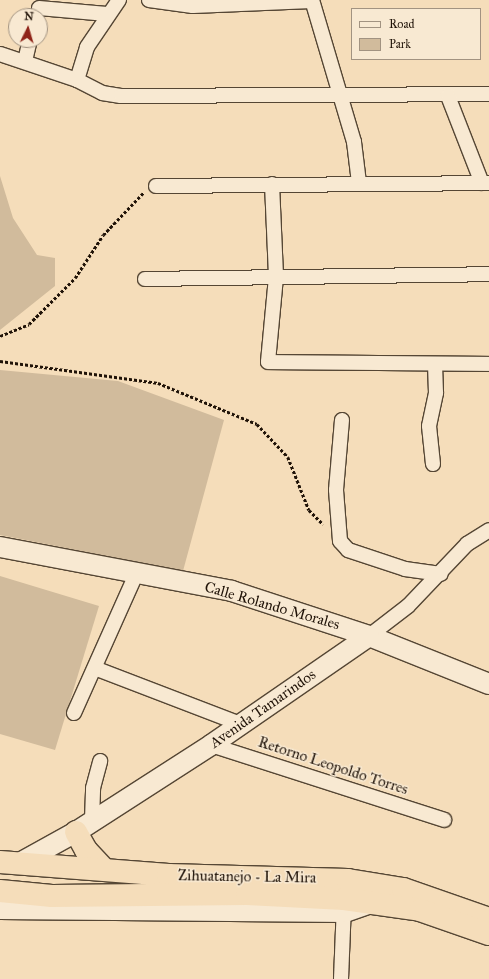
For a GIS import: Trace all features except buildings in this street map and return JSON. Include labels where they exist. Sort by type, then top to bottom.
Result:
[{"type":"highway","points":[[84,826],[86,850],[103,868]]},
{"type":"highway","name":"Zihuatanejo - La Mira","points":[[6,867],[103,868],[168,875],[348,880],[403,888],[489,918]]},
{"type":"highway","name":"Zihuatanejo - La Mira","points":[[0,891],[52,896],[247,894],[344,906],[375,902],[420,910],[489,934]]},
{"type":"street","points":[[77,80],[80,62],[106,14],[119,0]]},
{"type":"street","points":[[149,0],[193,6],[312,1],[341,92],[354,142],[359,183]]},
{"type":"street","points":[[48,9],[106,14]]},
{"type":"street","points":[[25,61],[28,48]]},
{"type":"street","points":[[0,54],[25,61],[77,80],[102,93],[121,96],[341,92],[448,96],[489,94]]},
{"type":"street","points":[[156,186],[485,183],[448,96]]},
{"type":"street","points":[[272,184],[276,278],[268,362],[435,366],[489,364]]},
{"type":"street","points":[[145,279],[489,274]]},
{"type":"street","points":[[433,464],[429,426],[436,393],[435,366]]},
{"type":"street","points":[[342,420],[336,490],[340,541],[348,550],[405,569],[441,574]]},
{"type":"street","name":"Avenida Tamarindos","points":[[6,867],[84,826],[211,745],[369,636],[408,606],[441,574],[467,544],[489,530]]},
{"type":"street","name":"Calle Rolando Morales","points":[[0,547],[232,591],[369,636],[489,684]]},
{"type":"street","points":[[74,713],[97,669],[137,572]]},
{"type":"street","points":[[97,669],[240,724]]},
{"type":"street","name":"Retorno Leopoldo Torres","points":[[211,745],[444,820]]},
{"type":"street","points":[[84,826],[100,761]]},
{"type":"street","points":[[0,909],[344,906],[341,979]]},
{"type":"path","points":[[0,336],[29,324],[75,278],[103,235],[138,195],[156,186]]},
{"type":"path","points":[[0,361],[158,382],[257,424],[288,457],[309,510],[340,541]]},
{"type":"green space","points":[[0,176],[13,218],[37,255],[55,258],[55,286],[0,330]]},
{"type":"green space","points":[[0,370],[118,381],[224,420],[183,571],[0,535]]},
{"type":"green space","points":[[0,576],[99,606],[55,750],[0,734]]}]
